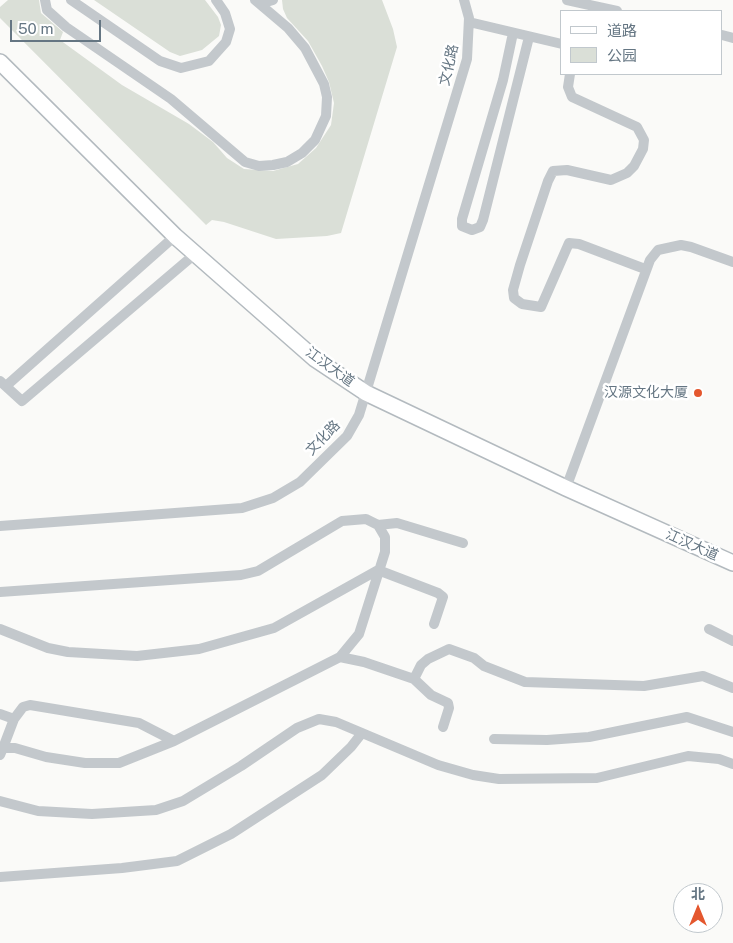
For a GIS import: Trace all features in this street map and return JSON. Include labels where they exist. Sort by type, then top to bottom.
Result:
[{"type":"main road","name":"江汉大道","points":[[0,62],[174,236],[315,359],[366,393],[566,488],[733,564]]},
{"type":"street","points":[[45,0],[47,10],[66,27],[171,99],[245,162],[260,166],[287,162],[302,154],[315,140],[326,116],[327,97],[324,84],[305,48],[288,28],[255,0]]},
{"type":"street","points":[[71,0],[160,61],[181,68],[210,61],[226,42],[230,30],[225,13],[216,0]]},
{"type":"street","points":[[255,0],[263,3],[273,0]]},
{"type":"street","name":"文化路","points":[[0,526],[242,508],[273,498],[300,482],[347,436],[359,415],[467,59],[469,22],[464,0]]},
{"type":"street","points":[[567,0],[612,10]]},
{"type":"street","points":[[469,22],[560,44]]},
{"type":"street","points":[[513,33],[498,101],[462,219],[462,226],[472,230],[480,227],[483,220],[529,36]]},
{"type":"street","points":[[570,75],[568,86],[572,97],[637,127],[644,140],[643,149],[634,166],[627,174],[611,180],[567,170],[553,172],[548,181],[520,265],[513,290],[514,298],[522,304],[541,307],[569,244],[579,244],[645,269]]},
{"type":"street","points":[[174,236],[3,383],[22,401],[195,254]]},
{"type":"street","points":[[566,488],[645,269],[658,250],[681,245],[691,246],[733,262]]},
{"type":"street","points":[[0,592],[241,575],[258,571],[342,521],[366,519],[378,525],[397,523],[463,543]]},
{"type":"street","points":[[174,741],[139,723],[30,705],[22,707],[14,719],[2,751],[84,763],[118,762],[174,741],[340,657],[359,634],[385,552],[385,537],[378,525]]},
{"type":"street","points":[[378,570],[438,593],[442,597],[434,624]]},
{"type":"street","points":[[0,630],[48,648],[68,652],[137,656],[199,649],[274,628],[378,570]]},
{"type":"street","points":[[708,629],[733,641]]},
{"type":"street","points":[[414,679],[421,665],[428,658],[449,649],[474,658],[484,666],[525,682],[644,686],[703,676],[733,688]]},
{"type":"street","points":[[340,657],[364,662],[414,679],[431,694],[448,703],[449,708],[443,727]]},
{"type":"street","points":[[0,714],[14,719]]},
{"type":"street","points":[[494,739],[547,740],[589,737],[686,717],[733,732]]},
{"type":"street","points":[[0,801],[38,811],[92,814],[156,810],[183,800],[225,776],[297,728],[319,719],[336,722],[438,764],[473,775],[498,779],[597,778],[688,756],[719,759],[733,764]]},
{"type":"street","points":[[0,877],[122,868],[177,861],[232,834],[322,775],[351,747],[362,733]]},
{"type":"green space","points":[[8,0],[39,0],[41,13],[63,32],[60,40],[122,85],[189,124],[213,142],[227,158],[244,169],[273,171],[298,164],[316,148],[331,125],[334,103],[329,82],[322,66],[308,41],[287,18],[282,0],[382,0],[393,29],[397,47],[341,233],[327,236],[276,239],[224,222],[212,220],[206,225],[0,18],[0,7]]},
{"type":"green space","points":[[94,0],[205,0],[218,17],[221,25],[219,36],[202,50],[180,56],[170,52]]},
{"type":"place","name":"汉源文化大厦","points":[[698,393]]}]
